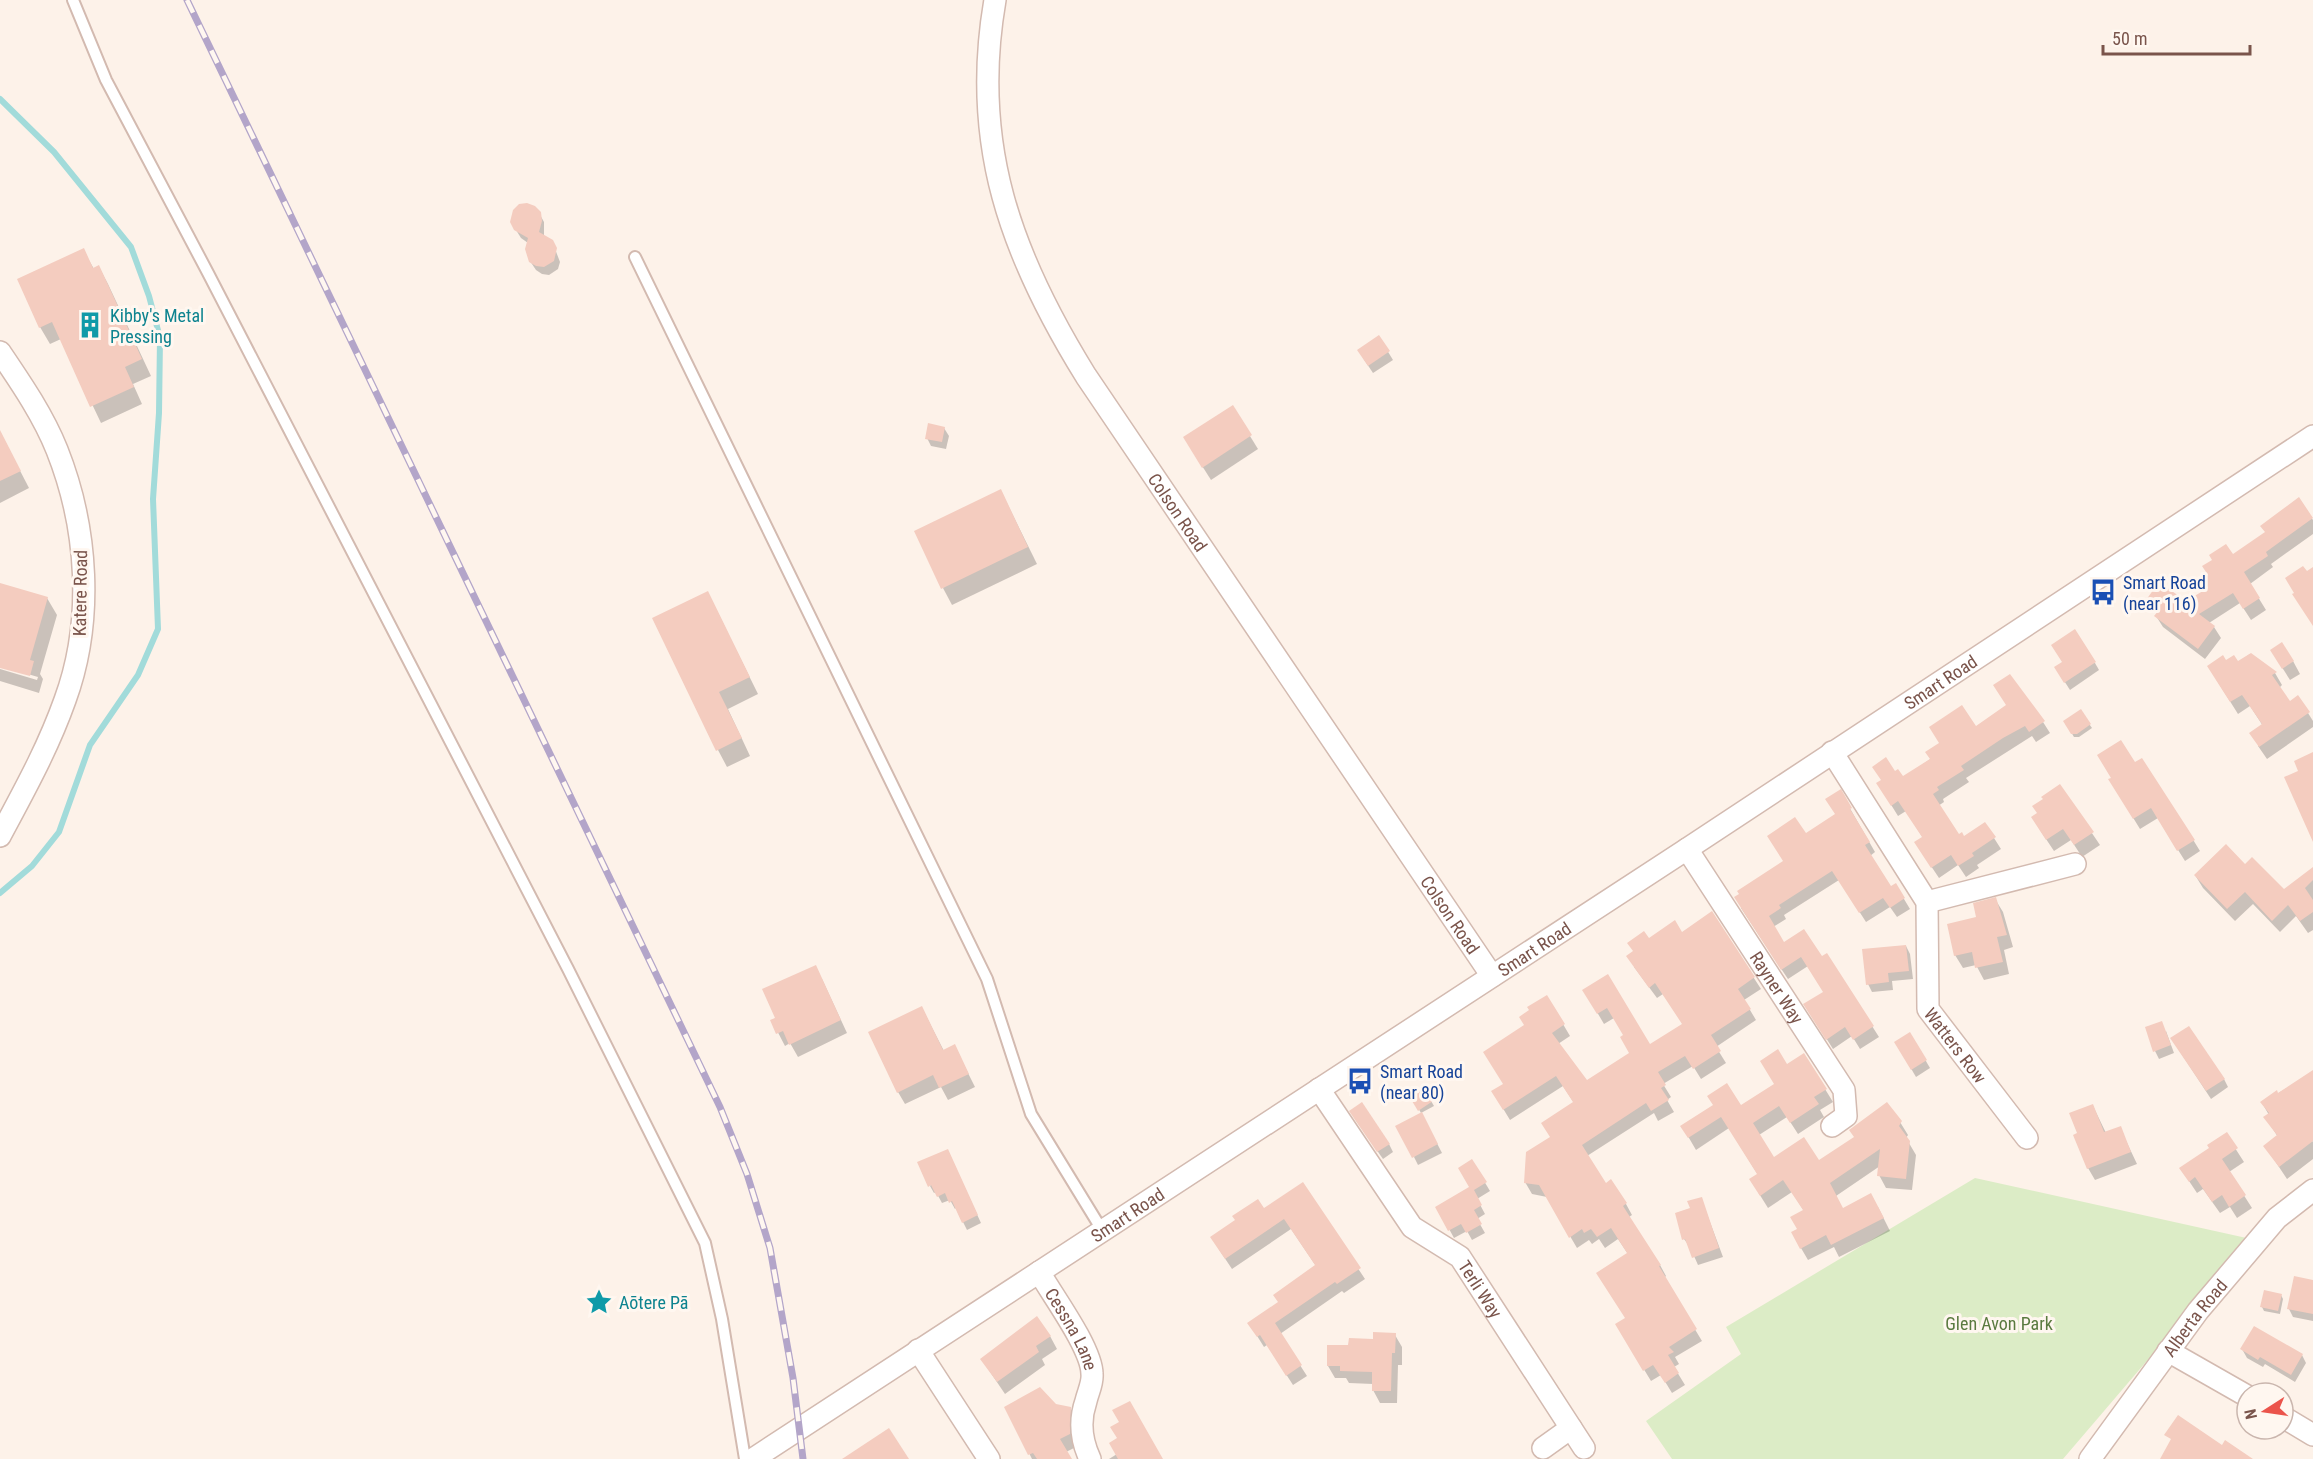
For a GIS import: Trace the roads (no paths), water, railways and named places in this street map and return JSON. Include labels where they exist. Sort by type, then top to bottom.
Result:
[{"type":"street","name":"Colson Road","points":[[995,0],[990,24],[987,81],[988,119],[994,161],[1014,236],[1061,336],[1492,976]]},
{"type":"street","name":"Katere Road","points":[[0,352],[31,398],[57,450],[70,489],[81,539],[84,580],[82,630],[66,698],[45,751],[0,836]]},
{"type":"street","name":"Smart Road","points":[[753,1459],[2313,437]]},
{"type":"street","points":[[1832,752],[1928,902],[2075,864]]},
{"type":"street","name":"Rayner Way","points":[[1687,849],[1844,1090],[1846,1116],[1832,1126]]},
{"type":"street","name":"Watters Row","points":[[1928,902],[1928,1008],[2027,1138]]},
{"type":"street","name":"Terli Way","points":[[1319,1089],[1412,1227],[1460,1257],[1584,1448]]},
{"type":"street","name":"Alberta Road","points":[[2090,1459],[2198,1311],[2277,1218],[2313,1190]]},
{"type":"street","name":"Cessna Lane","points":[[1039,1272],[1083,1346],[1091,1364],[1091,1383],[1081,1416],[1090,1459]]},
{"type":"street","points":[[918,1350],[989,1459]]},
{"type":"street","points":[[2168,1351],[2235,1389]]},
{"type":"street","points":[[2295,1424],[2313,1434]]},
{"type":"street","points":[[1543,1448],[1571,1428]]},
{"type":"lane","points":[[73,0],[106,80],[568,969],[705,1243],[722,1320],[745,1459]]},
{"type":"lane","points":[[635,257],[987,979],[1031,1114],[1102,1230]]},
{"type":"waterway","points":[[0,99],[54,152],[131,247],[149,296],[160,338],[159,413],[153,499],[158,629],[138,675],[90,745],[59,832],[32,866],[0,893]]},
{"type":"railway","points":[[187,0],[720,1107],[747,1174],[770,1248],[793,1378],[803,1459]]},
{"type":"place","name":"Kibby's Metal Pressing","points":[[90,325]]},
{"type":"place","name":"Smart Road (near 116)","points":[[2103,592]]},
{"type":"place","name":"Smart Road (near 80)","points":[[1360,1081]]},
{"type":"place","name":"Aōtere Pā","points":[[599,1302]]},
{"type":"park label","name":"Glen Avon Park","points":[[1999,1323]]}]
